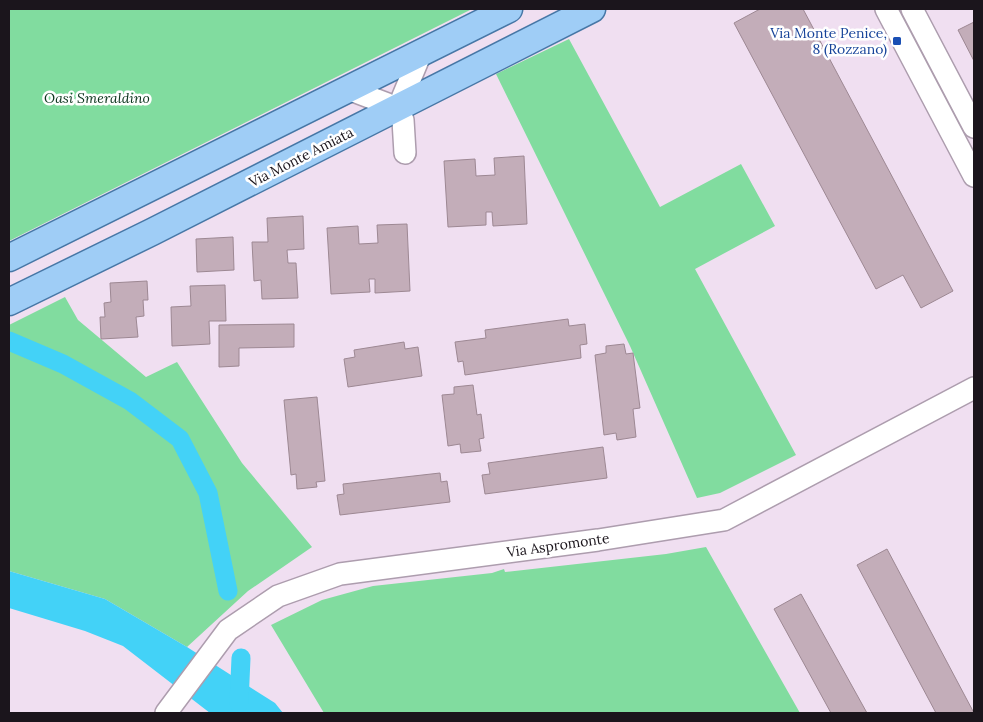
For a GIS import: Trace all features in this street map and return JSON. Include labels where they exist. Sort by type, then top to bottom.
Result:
[{"type":"main road","points":[[9,258],[509,9]]},
{"type":"main road","name":"Via Monte Amiata","points":[[9,302],[592,9]]},
{"type":"street","points":[[886,9],[974,176]]},
{"type":"street","points":[[912,9],[974,127]]},
{"type":"street","points":[[404,152],[403,120],[398,108],[420,53]]},
{"type":"street","points":[[348,89],[398,108]]},
{"type":"street","name":"Via Aspromonte","points":[[166,713],[228,630],[278,596],[340,574],[598,540],[724,520],[974,388]]},
{"type":"green space","name":"Oasi Smeraldino","points":[[9,9],[472,9],[9,241]]},
{"type":"green space","points":[[569,39],[660,207],[741,164],[775,226],[695,269],[796,455],[720,493],[697,498],[630,346],[496,74]]},
{"type":"green space","points":[[65,297],[78,320],[146,377],[177,362],[242,463],[312,547],[248,591],[187,647],[105,599],[9,571],[9,325]]},
{"type":"green space","points":[[706,547],[800,713],[324,713],[271,625],[322,600],[373,586],[492,573],[504,569],[505,572],[666,554]]},
{"type":"water","points":[[9,571],[105,599],[187,647],[275,703],[283,713],[210,713],[123,646],[85,631],[9,608]]},
{"type":"building","points":[[760,9],[803,9],[953,291],[921,308],[903,275],[876,289],[734,23]]},
{"type":"building","points":[[974,22],[974,61],[958,30]]},
{"type":"building","points":[[524,156],[527,224],[493,226],[492,212],[486,212],[486,225],[448,227],[444,161],[475,159],[476,176],[495,175],[494,158]]},
{"type":"building","points":[[303,216],[304,249],[287,250],[288,263],[296,263],[298,298],[262,299],[261,280],[254,281],[252,242],[268,242],[267,218]]},
{"type":"building","points":[[407,224],[410,291],[375,293],[375,279],[369,279],[370,292],[331,294],[327,228],[358,226],[359,244],[378,243],[377,225]]},
{"type":"building","points":[[233,237],[234,270],[197,272],[196,239]]},
{"type":"building","points":[[147,281],[148,300],[143,300],[144,316],[136,317],[138,337],[101,339],[100,317],[105,317],[104,303],[111,302],[110,283]]},
{"type":"building","points":[[225,285],[226,321],[209,321],[210,344],[172,346],[171,307],[191,306],[190,286]]},
{"type":"building","points":[[568,319],[569,326],[585,324],[587,344],[580,345],[581,358],[465,375],[463,361],[458,362],[455,342],[486,338],[485,330]]},
{"type":"building","points":[[294,324],[294,347],[239,348],[239,366],[219,367],[219,325]]},
{"type":"building","points":[[404,342],[405,349],[418,347],[422,376],[348,387],[344,359],[355,357],[354,350]]},
{"type":"building","points":[[624,344],[626,354],[633,353],[640,408],[633,409],[636,437],[617,440],[616,433],[604,435],[595,355],[606,353],[606,346]]},
{"type":"building","points":[[473,385],[477,415],[481,414],[484,438],[479,439],[481,451],[461,453],[460,444],[448,446],[442,395],[454,394],[454,387]]},
{"type":"building","points":[[317,397],[325,481],[316,482],[317,487],[297,489],[296,474],[291,475],[284,400]]},
{"type":"building","points":[[603,447],[607,478],[485,494],[482,475],[490,474],[488,463]]},
{"type":"building","points":[[440,473],[441,482],[447,481],[450,502],[340,515],[337,495],[344,494],[343,484]]},
{"type":"building","points":[[887,549],[974,713],[936,713],[857,565]]},
{"type":"building","points":[[801,594],[867,713],[831,713],[774,609]]},
{"type":"waterway","points":[[9,341],[63,364],[130,401],[180,439],[208,493],[228,591]]},
{"type":"waterway","points":[[239,703],[241,658]]},
{"type":"place","name":"Via Monte Penice, 8 (Rozzano)","points":[[897,41]]}]
